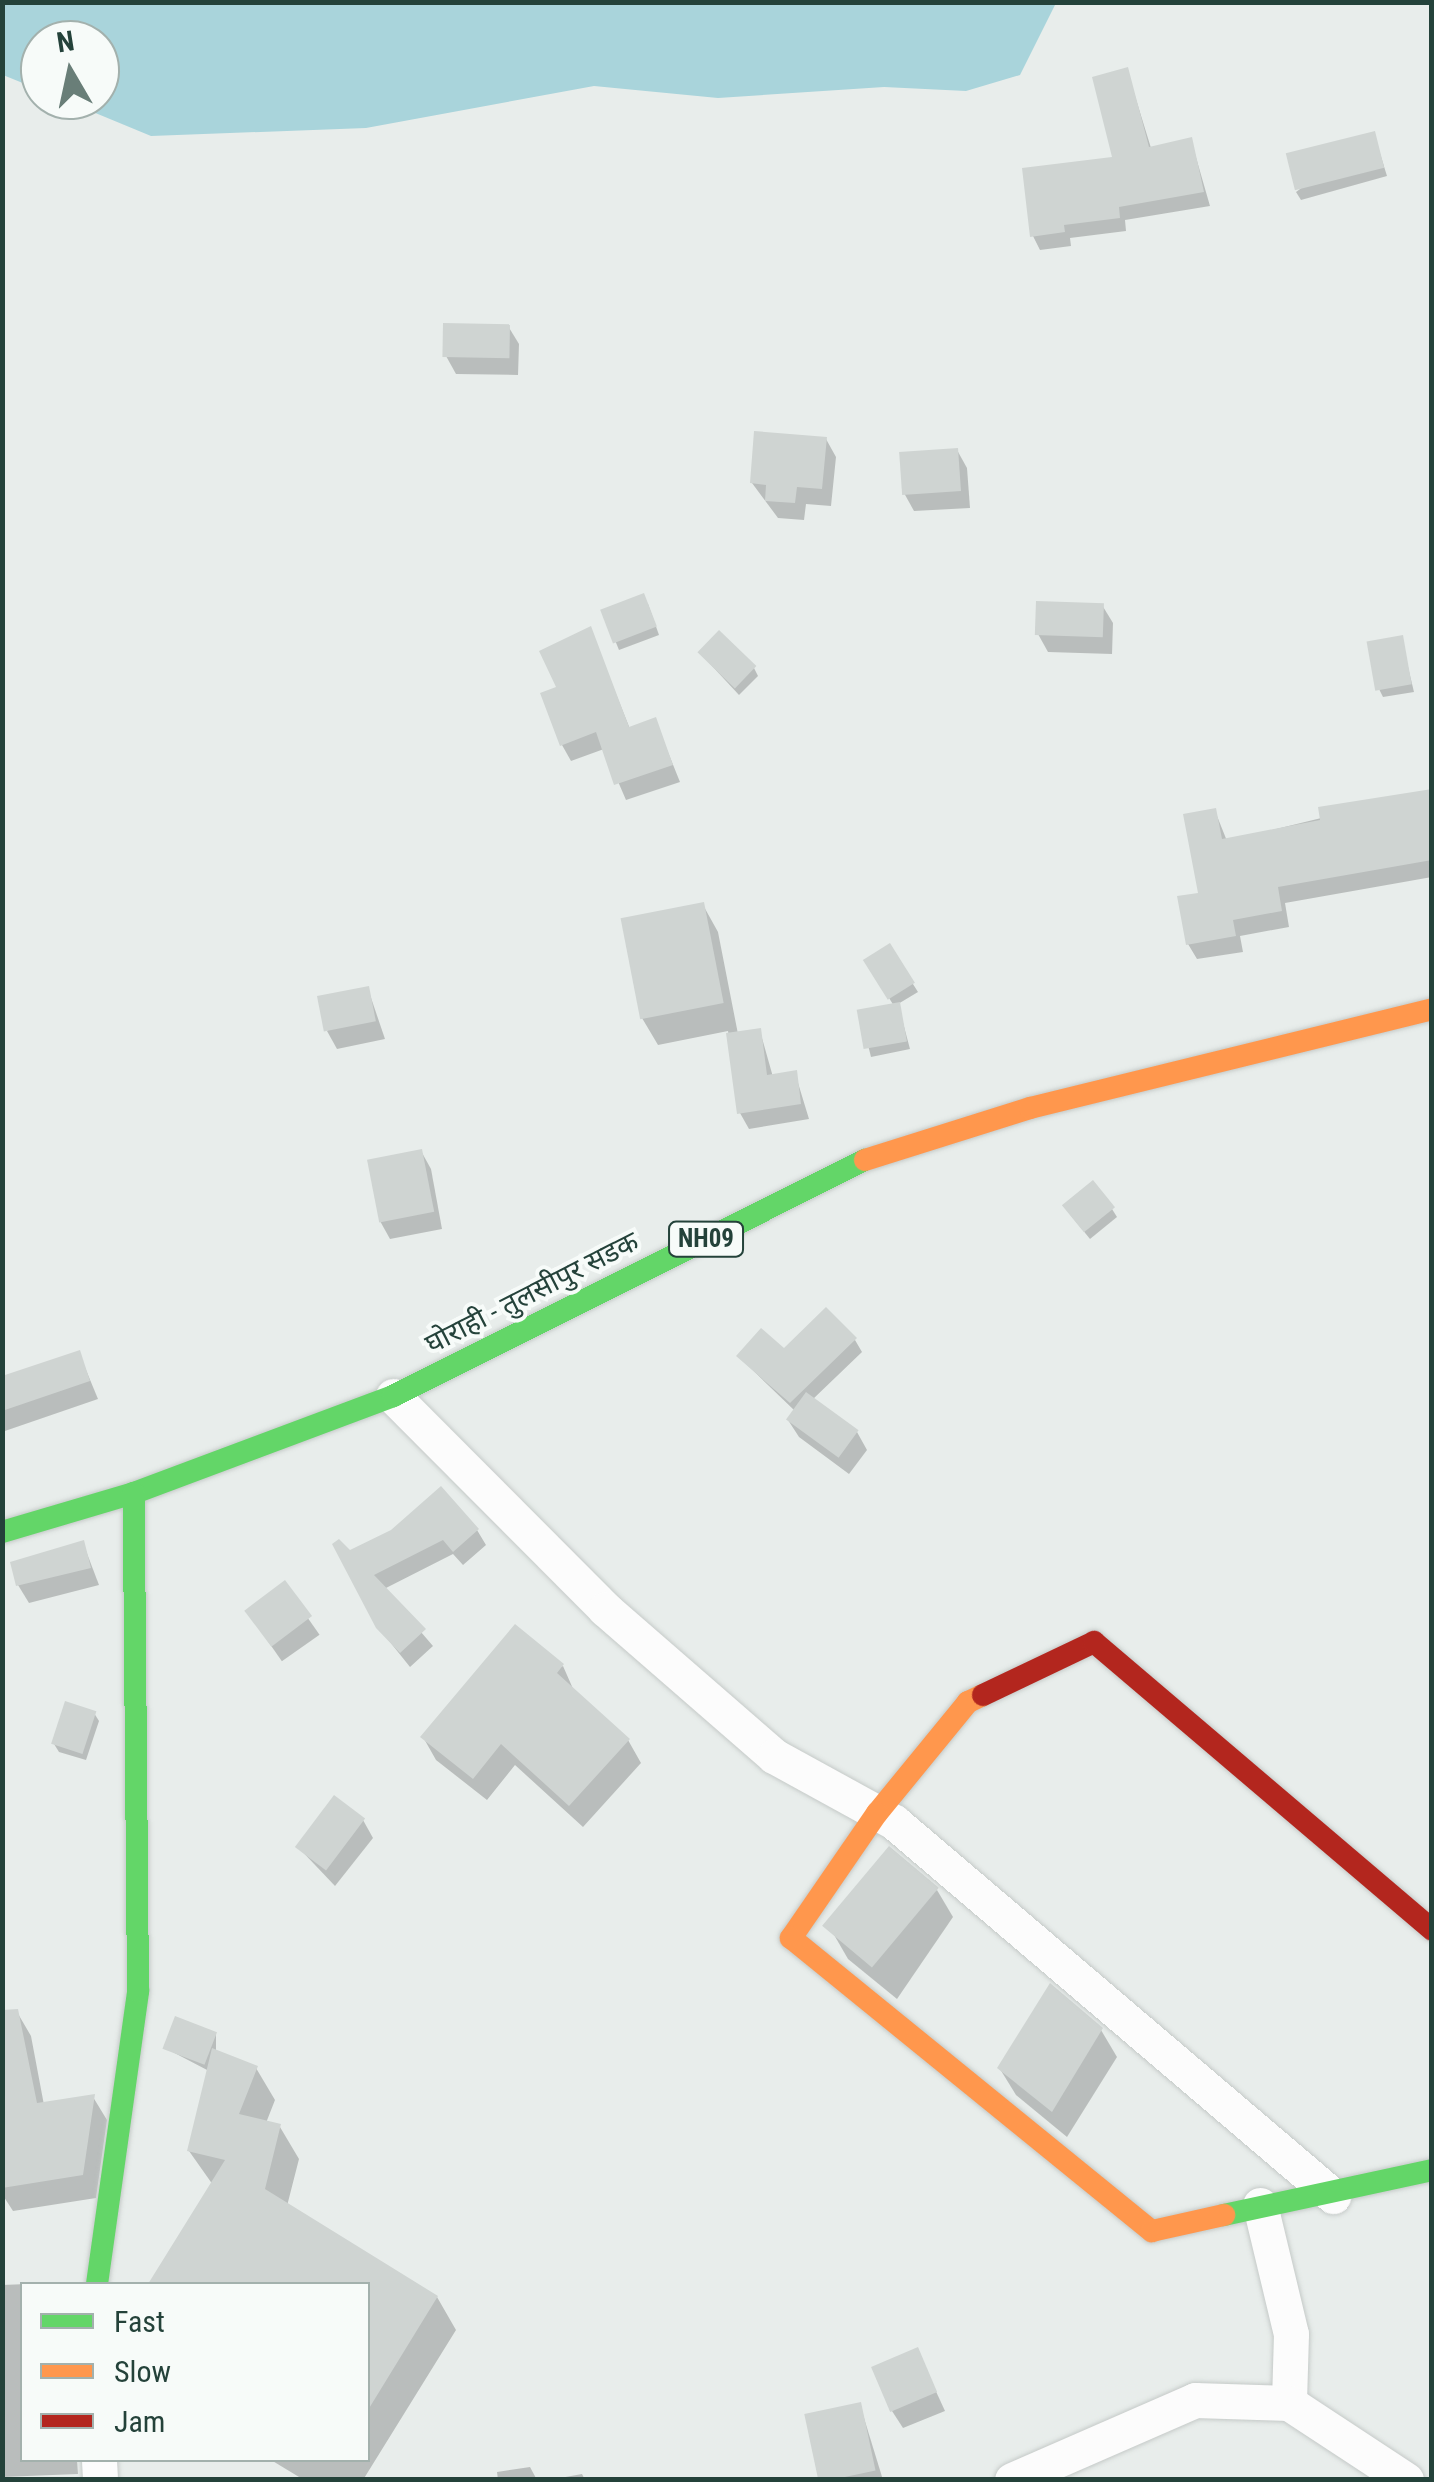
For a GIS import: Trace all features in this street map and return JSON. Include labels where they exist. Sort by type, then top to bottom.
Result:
[{"type":"street","name":"घोराही - तुलसीपुर सडक","points":[[2,1532],[134,1493],[393,1396],[870,1158],[1030,1108],[1432,1009]]},
{"type":"street","points":[[393,1396],[604,1609],[774,1756],[878,1813],[1333,2196]]},
{"type":"street","points":[[98,2282],[138,1990],[134,1493]]},
{"type":"street","points":[[1432,1930],[1094,1642],[968,1702],[878,1813],[791,1938],[1152,2231],[1260,2205],[1333,2196],[1432,2170]]},
{"type":"street","points":[[1260,2205],[1290,2334],[1289,2403]]},
{"type":"street","points":[[1012,2480],[1194,2400],[1289,2403],[1406,2480]]},
{"type":"water","points":[[3,2],[1056,3],[1020,75],[966,91],[884,87],[718,98],[594,86],[366,128],[151,136],[112,120],[120,120],[120,20],[20,20],[20,82],[3,75]]},
{"type":"building","points":[[1128,67],[1149,147],[1192,137],[1204,192],[1119,207],[1120,218],[1064,225],[1065,232],[1030,237],[1022,168],[1112,157],[1092,77]]},
{"type":"building","points":[[1375,131],[1384,168],[1295,190],[1286,153]]},
{"type":"building","points":[[443,323],[510,324],[509,358],[442,357]]},
{"type":"building","points":[[754,431],[827,437],[822,489],[797,487],[795,503],[765,501],[766,485],[750,483]]},
{"type":"building","points":[[958,448],[961,491],[902,495],[899,452]]},
{"type":"building","points":[[644,593],[657,627],[613,643],[600,610]]},
{"type":"building","points":[[1036,601],[1104,603],[1103,637],[1035,635]]},
{"type":"building","points":[[591,626],[629,727],[656,717],[673,765],[614,785],[596,732],[560,746],[540,693],[556,687],[539,651]]},
{"type":"building","points":[[719,630],[756,666],[735,688],[697,652]]},
{"type":"building","points":[[1403,635],[1412,684],[1375,691],[1367,641]]},
{"type":"building","points":[[1432,789],[1432,860],[1278,887],[1282,911],[1233,920],[1236,936],[1186,945],[1177,896],[1198,893],[1183,814],[1216,808],[1222,839],[1320,820],[1318,807]]},
{"type":"building","points":[[704,902],[724,1003],[640,1019],[621,918]]},
{"type":"building","points":[[890,943],[915,983],[888,1000],[863,960]]},
{"type":"building","points":[[369,986],[376,1021],[324,1031],[317,996]]},
{"type":"building","points":[[900,1002],[907,1041],[864,1049],[857,1010]]},
{"type":"building","points":[[761,1028],[767,1075],[797,1070],[801,1104],[737,1114],[726,1033]]},
{"type":"building","points":[[422,1149],[434,1212],[379,1223],[367,1160]]},
{"type":"building","points":[[1093,1180],[1115,1207],[1084,1232],[1062,1205]]},
{"type":"building","points":[[826,1307],[857,1338],[790,1403],[736,1356],[761,1328],[784,1348]]},
{"type":"building","points":[[80,1350],[90,1381],[2,1411],[2,1376]]},
{"type":"building","points":[[806,1392],[859,1430],[839,1458],[786,1420]]},
{"type":"building","points":[[441,1486],[479,1529],[453,1552],[443,1540],[374,1575],[426,1629],[400,1653],[376,1628],[332,1544],[339,1539],[350,1550],[391,1530]]},
{"type":"building","points":[[84,1540],[91,1568],[16,1586],[10,1562]]},
{"type":"building","points":[[285,1580],[312,1616],[271,1647],[244,1611]]},
{"type":"building","points":[[515,1624],[564,1664],[557,1673],[630,1739],[569,1806],[501,1744],[473,1779],[420,1737]]},
{"type":"building","points":[[65,1701],[96,1711],[82,1754],[51,1744]]},
{"type":"building","points":[[334,1795],[365,1818],[326,1870],[295,1847]]},
{"type":"building","points":[[889,1846],[939,1888],[872,1967],[822,1926]]},
{"type":"building","points":[[1050,1983],[1103,2028],[1052,2112],[997,2068]]},
{"type":"building","points":[[18,2009],[37,2103],[95,2094],[83,2175],[2,2188],[2,2010]]},
{"type":"building","points":[[175,2016],[217,2032],[204,2065],[162,2049]]},
{"type":"building","points":[[212,2048],[258,2066],[239,2114],[281,2124],[265,2189],[438,2296],[370,2407],[370,2282],[149,2282],[225,2160],[187,2151]]},
{"type":"building","points":[[918,2347],[937,2392],[890,2412],[871,2367]]},
{"type":"building","points":[[861,2402],[876,2470],[818,2480],[804,2414]]},
{"type":"traffic: fast","points":[[2,1532],[134,1493],[393,1396],[865,1160]]},
{"type":"traffic: fast","points":[[97,2282],[138,1991],[134,1493]]},
{"type":"traffic: fast","points":[[1224,2215],[1432,2170]]},
{"type":"traffic: slow","points":[[865,1160],[1030,1108],[1432,1009]]},
{"type":"traffic: slow","points":[[983,1695],[968,1702],[877,1813],[791,1938],[1152,2231],[1224,2215]]},
{"type":"traffic: jam","points":[[983,1695],[1094,1642],[1432,1930]]}]
